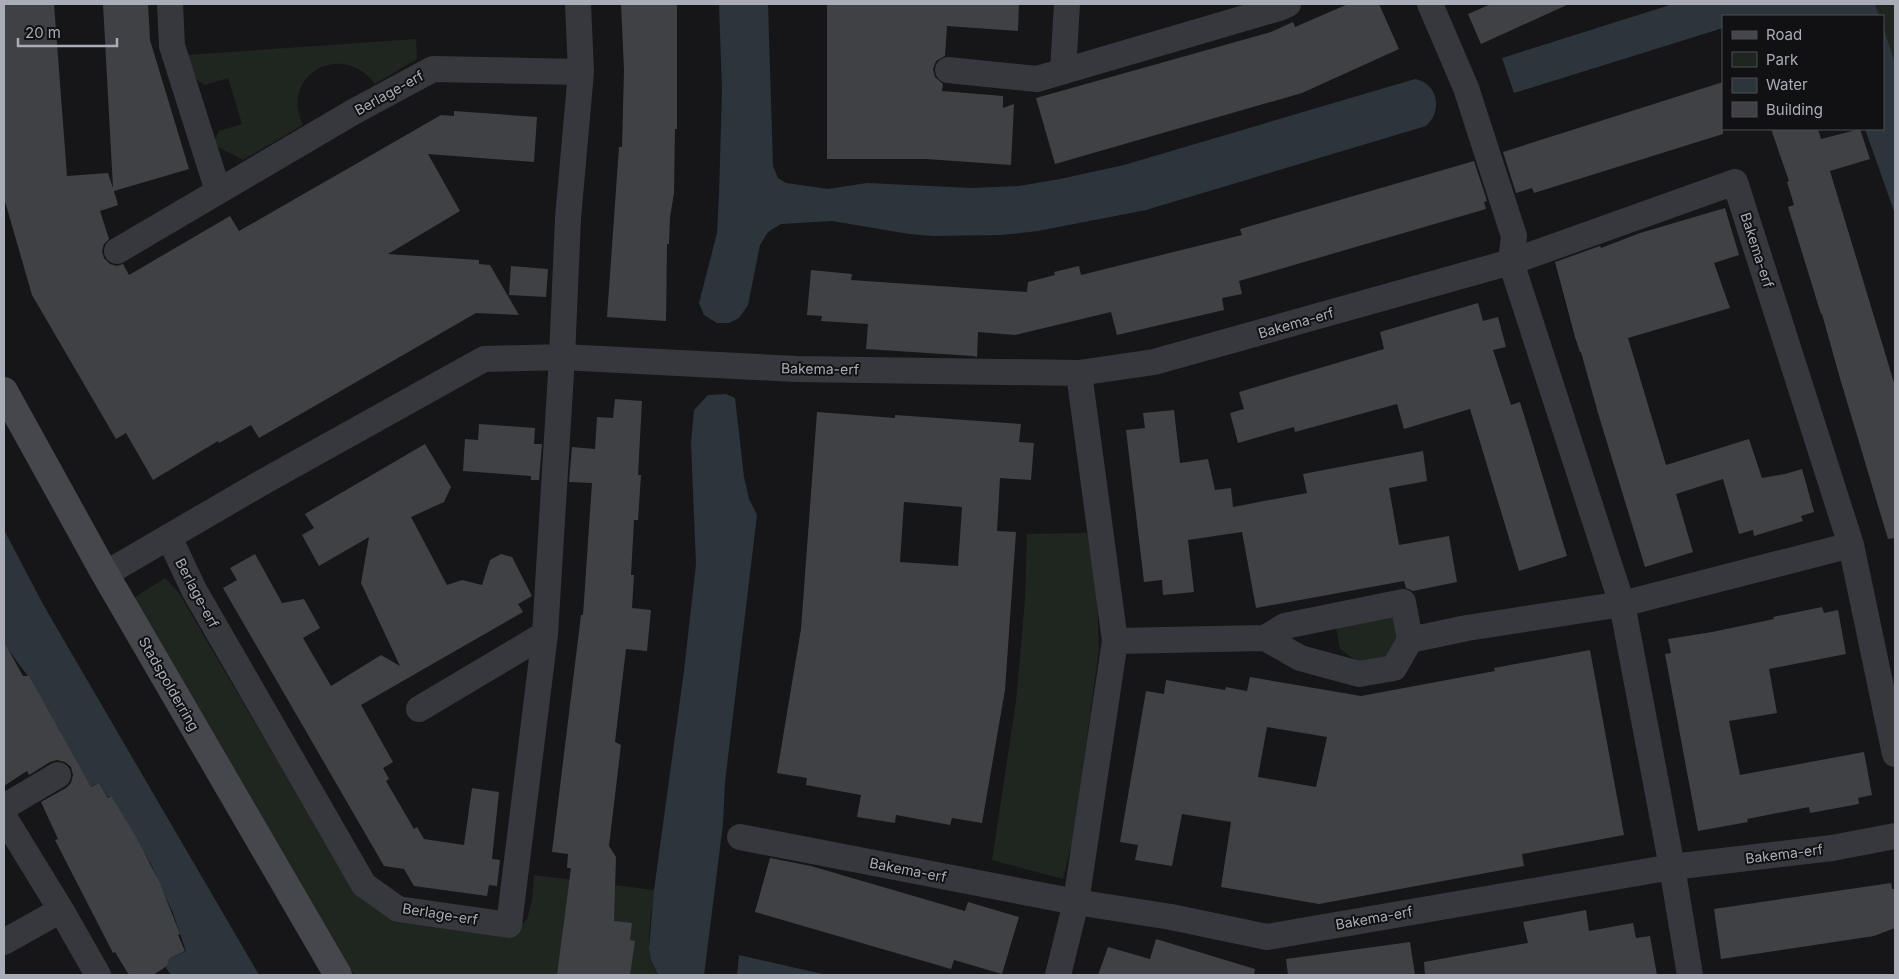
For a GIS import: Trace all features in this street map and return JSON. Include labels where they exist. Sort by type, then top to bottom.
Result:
[{"type":"street","points":[[170,4],[172,46],[218,191]]},
{"type":"street","name":"Berlage-erf","points":[[168,537],[194,590],[364,885],[398,909],[509,925],[545,634],[562,357],[568,218],[581,72],[578,4]]},
{"type":"street","points":[[1062,71],[1067,4]]},
{"type":"street","points":[[948,70],[1037,78],[1288,4]]},
{"type":"street","points":[[1430,4],[1466,88],[1514,236],[1511,262],[1622,604],[1672,867],[1690,975]]},
{"type":"street","name":"Berlage-erf","points":[[117,251],[355,112],[433,69],[581,72]]},
{"type":"street","name":"Bakema-erf","points":[[562,357],[796,369],[1079,373],[1154,362],[1511,262],[1735,182],[1851,545],[1895,754]]},
{"type":"street","points":[[105,574],[263,482],[484,359],[562,357]]},
{"type":"street","points":[[1058,975],[1076,902],[1115,640],[1079,373]]},
{"type":"street","name":"Stadspolderring","points":[[4,391],[105,574],[338,975]]},
{"type":"street","points":[[1410,640],[1467,628],[1622,604],[1851,545]]},
{"type":"street","points":[[1115,640],[1257,639],[1300,658],[1359,674],[1394,668],[1410,640],[1403,602],[1285,626],[1257,639]]},
{"type":"street","points":[[419,709],[545,634]]},
{"type":"street","points":[[4,807],[58,775]]},
{"type":"street","points":[[4,817],[98,975]]},
{"type":"street","name":"Bakema-erf","points":[[740,837],[1076,902],[1171,917],[1267,936],[1672,867],[1832,848],[1895,836]]},
{"type":"street","points":[[4,942],[61,910]]},
{"type":"green space","points":[[1875,4],[1895,4],[1895,63],[1884,29],[1884,15],[1879,15]]},
{"type":"green space","points":[[416,39],[417,59],[375,84],[361,71],[346,65],[331,64],[317,69],[306,79],[299,92],[298,107],[303,125],[243,160],[212,144],[219,131],[242,124],[228,78],[205,85],[192,77],[186,55]]},
{"type":"green space","points":[[1087,533],[1097,595],[1099,650],[1073,839],[1063,879],[992,860],[1016,701],[1025,599],[1027,534]]},
{"type":"green space","points":[[165,578],[179,593],[356,893],[519,928],[527,919],[532,900],[534,875],[654,890],[649,945],[653,966],[658,975],[355,975],[344,961],[132,599]]},
{"type":"green space","points":[[1396,611],[1401,638],[1387,663],[1364,667],[1340,649],[1335,622]]},
{"type":"water","points":[[719,4],[768,4],[773,166],[778,178],[786,183],[828,189],[867,183],[971,188],[1019,186],[1124,165],[1415,79],[1429,86],[1433,92],[1436,98],[1435,113],[1426,126],[1146,210],[1038,231],[1001,235],[933,236],[909,234],[832,221],[781,224],[768,232],[760,245],[748,305],[739,318],[729,323],[717,323],[704,315],[699,303],[717,233],[722,90]]},
{"type":"water","points":[[1673,4],[1875,4],[1879,15],[1722,15],[1722,28],[1514,93],[1502,58]]},
{"type":"water","points":[[1884,29],[1895,63],[1895,214],[1865,130],[1884,130]]},
{"type":"water","points":[[726,394],[735,398],[744,477],[749,499],[757,515],[725,782],[723,824],[704,975],[658,975],[651,960],[649,948],[654,890],[684,671],[696,564],[691,443],[694,410],[708,395]]},
{"type":"water","points":[[4,530],[44,606],[259,975],[171,975],[166,968],[170,958],[186,951],[173,913],[151,864],[110,796],[108,797],[99,783],[90,787],[30,679],[4,644]]},
{"type":"water","points":[[739,955],[827,975],[737,975]]},
{"type":"building","points":[[4,4],[54,4],[67,176],[108,173],[113,188],[103,4],[148,4],[150,40],[189,169],[114,191],[118,205],[100,211],[109,239],[104,244],[102,251],[104,258],[110,264],[117,266],[123,264],[129,275],[230,216],[239,231],[441,115],[454,116],[454,111],[537,117],[534,162],[428,154],[460,211],[388,254],[479,260],[479,264],[490,265],[519,315],[476,313],[259,438],[251,425],[219,443],[218,441],[153,480],[126,433],[116,439],[32,295],[4,198]]},
{"type":"building","points":[[621,4],[677,4],[677,129],[675,129],[674,193],[670,217],[669,244],[667,244],[666,321],[607,317],[619,147],[622,147],[624,70]]},
{"type":"building","points":[[827,4],[1019,4],[1018,31],[947,26],[945,56],[936,61],[933,69],[935,77],[943,84],[942,91],[1003,96],[1003,108],[1014,104],[1011,165],[926,159],[827,159]]},
{"type":"building","points":[[1348,4],[1379,4],[1399,49],[1302,93],[1055,164],[1036,98],[1271,32],[1293,22],[1295,27]]},
{"type":"building","points":[[1491,4],[1569,4],[1481,44],[1468,14]]},
{"type":"building","points":[[1722,82],[1723,134],[1534,193],[1532,188],[1516,193],[1503,152]]},
{"type":"building","points":[[1771,130],[1818,130],[1821,139],[1860,130],[1870,159],[1830,171],[1895,386],[1895,538],[1888,539],[1822,314],[1788,207],[1794,205],[1787,182],[1789,181]]},
{"type":"building","points":[[1474,161],[1487,201],[1484,202],[1486,209],[1239,281],[1242,294],[1222,298],[1224,310],[1117,335],[1111,312],[1015,335],[978,332],[977,357],[866,349],[868,324],[821,321],[822,316],[807,315],[811,270],[852,274],[851,280],[1027,292],[1028,282],[1055,275],[1054,272],[1079,266],[1081,275],[1242,235],[1240,229]]},
{"type":"building","points":[[1725,208],[1739,255],[1714,263],[1730,308],[1628,338],[1666,465],[1749,439],[1762,478],[1802,469],[1814,512],[1801,516],[1803,521],[1754,536],[1753,530],[1739,534],[1723,479],[1676,494],[1693,552],[1645,567],[1575,337],[1555,262],[1600,246],[1601,248],[1640,233]]},
{"type":"building","points":[[511,266],[548,269],[546,297],[509,295]]},
{"type":"building","points":[[1478,303],[1483,321],[1498,317],[1506,347],[1493,350],[1511,405],[1520,402],[1567,556],[1519,571],[1470,409],[1404,429],[1397,404],[1295,432],[1294,427],[1238,443],[1230,413],[1244,409],[1239,392],[1384,349],[1380,332]]},
{"type":"building","points":[[615,399],[642,401],[638,475],[641,475],[638,520],[634,520],[631,575],[634,575],[632,608],[651,610],[647,651],[626,649],[615,742],[621,745],[609,846],[616,857],[614,921],[632,923],[630,940],[635,941],[630,975],[557,975],[571,868],[567,868],[568,854],[552,852],[581,615],[583,615],[592,483],[569,482],[572,447],[595,449],[597,417],[613,418]]},
{"type":"building","points":[[1174,410],[1180,463],[1208,459],[1215,490],[1231,488],[1233,507],[1307,493],[1303,474],[1423,451],[1427,481],[1389,488],[1399,545],[1449,536],[1457,582],[1413,591],[1406,588],[1404,581],[1256,608],[1242,532],[1188,540],[1194,592],[1163,595],[1162,580],[1144,582],[1126,430],[1145,428],[1143,413]]},
{"type":"building","points":[[817,412],[895,418],[895,415],[1021,424],[1019,442],[1034,443],[1031,480],[1000,478],[997,531],[1016,532],[1005,690],[982,823],[952,818],[950,825],[896,815],[895,823],[857,817],[861,795],[806,785],[807,778],[777,773],[801,629]],"holes":[[[904,502],[962,507],[958,566],[900,562]]]},
{"type":"building","points":[[479,424],[535,428],[534,444],[542,444],[539,480],[531,480],[531,476],[463,471],[465,439],[478,440]]},
{"type":"building","points":[[425,444],[451,487],[444,502],[411,517],[447,585],[462,580],[482,585],[490,560],[501,554],[512,557],[532,596],[518,604],[523,612],[361,705],[393,762],[383,768],[389,779],[386,781],[414,829],[417,827],[424,839],[464,845],[472,788],[499,792],[492,859],[500,860],[497,886],[489,885],[487,896],[414,886],[404,869],[384,866],[223,588],[237,580],[230,568],[255,554],[282,603],[304,599],[320,628],[303,638],[331,686],[381,655],[400,666],[361,583],[369,537],[319,566],[302,535],[314,528],[305,514]]},
{"type":"building","points":[[1822,607],[1824,613],[1838,610],[1846,654],[1769,669],[1777,713],[1729,721],[1740,775],[1864,752],[1872,795],[1858,798],[1859,804],[1810,813],[1809,807],[1747,819],[1748,822],[1698,831],[1665,654],[1671,653],[1668,639],[1712,632]]},
{"type":"building","points":[[4,642],[23,676],[29,676],[91,787],[99,783],[108,798],[111,796],[135,835],[160,883],[185,951],[170,958],[167,966],[153,975],[129,975],[115,952],[113,953],[55,840],[58,839],[41,802],[66,788],[71,783],[73,775],[71,767],[65,762],[57,760],[50,762],[29,775],[27,771],[4,786]]},
{"type":"building","points":[[1590,650],[1624,835],[1522,854],[1524,866],[1319,904],[1221,887],[1231,822],[1182,814],[1172,866],[1135,860],[1138,845],[1120,842],[1146,691],[1164,694],[1166,680],[1225,690],[1226,687],[1247,691],[1250,677],[1361,696],[1495,671],[1494,668]],"holes":[[[1267,727],[1327,737],[1316,787],[1258,777]]]},
{"type":"building","points":[[770,858],[811,866],[965,911],[968,902],[1019,917],[1002,974],[954,960],[951,969],[755,912]]},
{"type":"building","points":[[1891,883],[1892,889],[1895,889],[1895,928],[1874,936],[1721,959],[1714,909]]},
{"type":"building","points":[[1586,910],[1589,931],[1633,923],[1636,938],[1650,936],[1657,975],[1425,975],[1424,962],[1528,943],[1523,922]]},
{"type":"building","points":[[1156,939],[1255,969],[1254,975],[1098,975],[1108,947],[1150,959]]},
{"type":"building","points":[[1410,942],[1415,975],[1288,975],[1286,959]]}]
